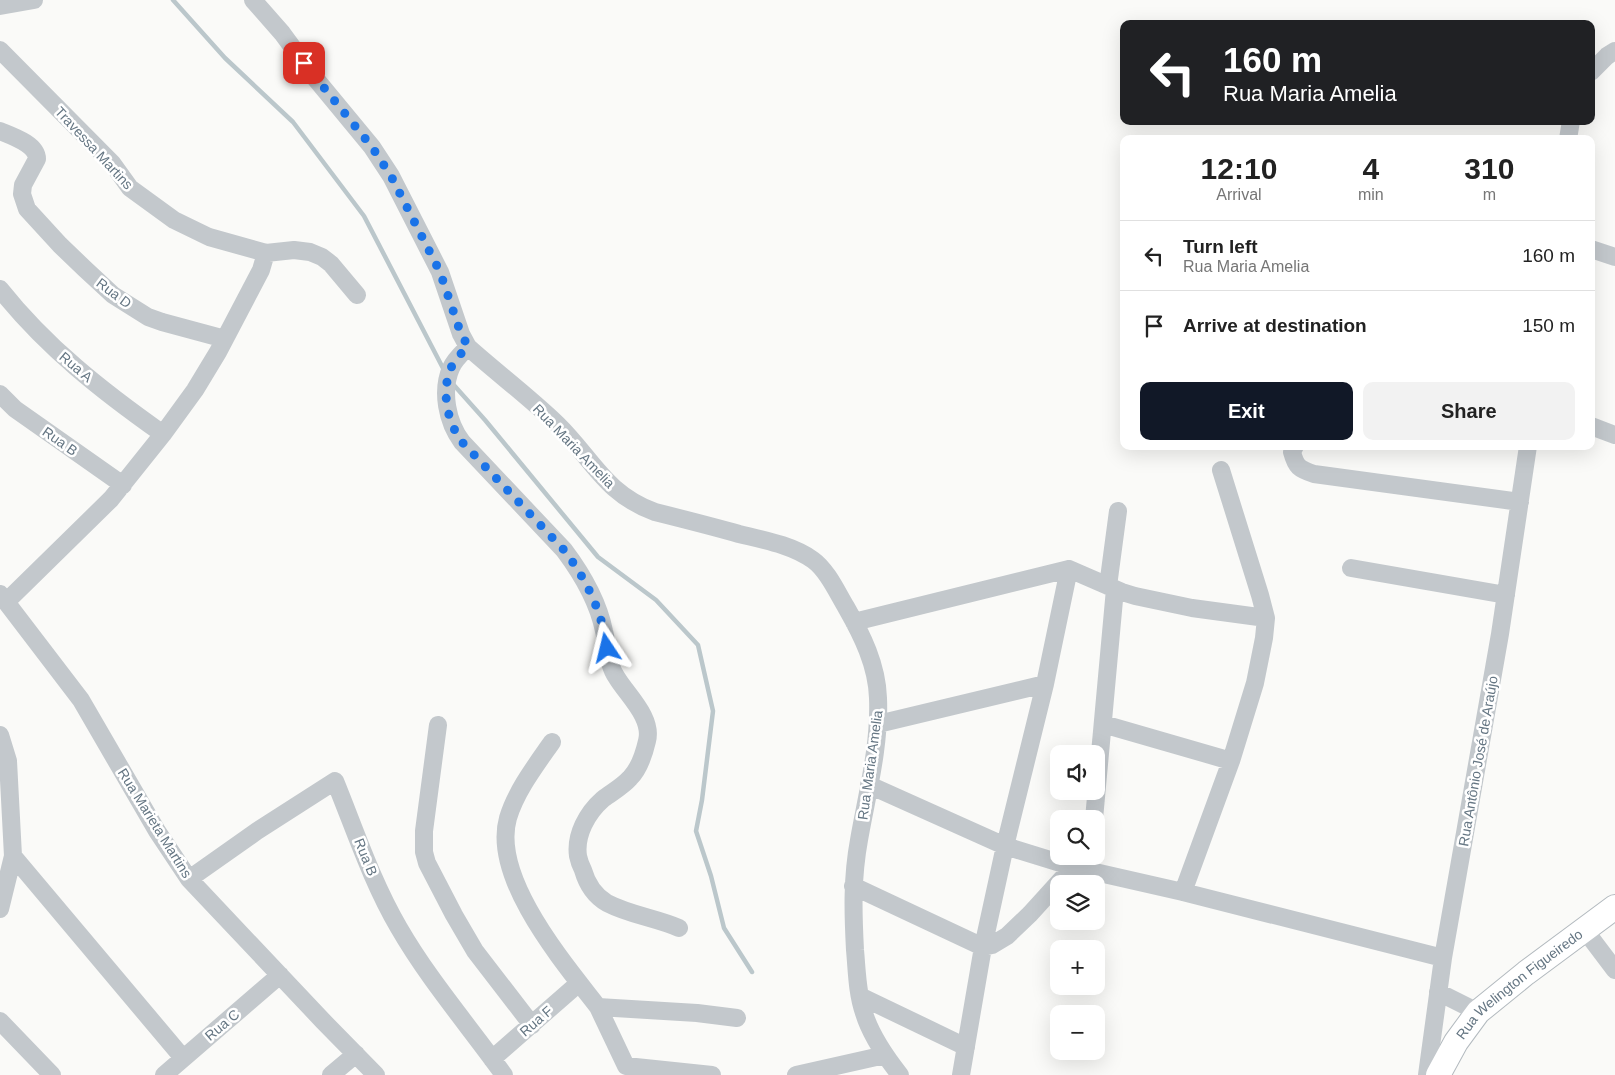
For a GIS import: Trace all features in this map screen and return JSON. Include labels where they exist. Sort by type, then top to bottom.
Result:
[{"type":"street","points":[[0,6],[34,0]]},
{"type":"street","name":"Rua Maria Amelia","points":[[253,0],[282,33],[315,78],[372,147],[391,176],[440,272],[461,334],[468,346],[558,425],[608,484],[641,507],[795,550],[815,561],[832,581],[862,637],[873,665],[878,697],[878,724],[853,886],[854,938],[860,996],[864,1014],[874,1038],[900,1075]]},
{"type":"street","name":"Travessa Martins","points":[[0,50],[112,163],[130,188],[174,220],[209,237],[266,253],[294,250],[310,252],[322,257],[331,264],[357,295]]},
{"type":"street","points":[[1595,68],[1615,51]]},
{"type":"street","name":"Rua D","points":[[0,131],[21,139],[37,156],[23,185],[22,194],[27,209],[60,245],[113,295],[132,308],[162,322],[225,338]]},
{"type":"street","points":[[1595,250],[1615,257]]},
{"type":"street","points":[[3,597],[111,499],[163,434],[195,390],[225,338],[261,270],[266,253]]},
{"type":"street","name":"Rua A","points":[[0,289],[19,313],[64,358],[163,434]]},
{"type":"street","points":[[468,346],[452,366],[446,387],[447,405],[455,433],[564,550],[578,570],[600,616],[610,664],[615,676],[644,718],[648,730],[648,740],[640,762],[630,778],[591,811],[578,838],[578,856],[584,874],[593,892],[606,902],[631,913],[679,928]]},
{"type":"street","name":"Rua B","points":[[0,394],[15,409],[123,485]]},
{"type":"street","points":[[1595,428],[1615,435]]},
{"type":"street","points":[[1293,450],[1295,464],[1303,470],[1314,474],[1520,502]]},
{"type":"street","name":"Rua Antônio José de Araújo","points":[[1427,1075],[1442,958],[1506,595],[1527,450]]},
{"type":"street","points":[[1183,892],[1231,761],[1261,658],[1266,618],[1249,556],[1221,470]]},
{"type":"street","points":[[1095,810],[1118,511]]},
{"type":"street","points":[[1351,568],[1506,595]]},
{"type":"street","points":[[854,622],[1069,569],[1135,596],[1192,608],[1266,618]]},
{"type":"street","points":[[961,1075],[983,947],[1005,846],[1045,684],[1069,569]]},
{"type":"street","name":"Rua Marieta Martins","points":[[3,597],[81,700],[157,831],[190,879],[376,1075]]},
{"type":"street","points":[[878,724],[1045,684]]},
{"type":"street","points":[[1103,724],[1231,761]]},
{"type":"street","points":[[438,725],[424,831],[424,852],[427,863],[475,951],[532,1025]]},
{"type":"street","points":[[0,735],[8,761],[13,856],[0,909]]},
{"type":"street","points":[[552,742],[528,778],[508,819],[507,846],[511,870],[526,903],[547,939],[598,1007],[624,1070],[712,1075]]},
{"type":"street","name":"Rua B","points":[[190,879],[234,846],[335,781],[382,896],[399,929],[434,982],[504,1075]]},
{"type":"street","points":[[869,786],[1005,846],[1050,856]]},
{"type":"street","points":[[13,856],[183,1058]]},
{"type":"street","points":[[853,886],[983,947],[992,945],[1007,936],[1030,914],[1074,865]]},
{"type":"street","points":[[1088,865],[1183,892],[1442,958]]},
{"type":"street","name":"Rua Welington Figueiredo","points":[[1438,1075],[1456,1042],[1478,1012],[1509,986],[1615,907]]},
{"type":"street","points":[[1584,929],[1615,970]]},
{"type":"street","name":"Rua C","points":[[164,1075],[280,975]]},
{"type":"street","name":"Rua F","points":[[492,1059],[579,983]]},
{"type":"street","points":[[1438,992],[1478,1012]]},
{"type":"street","points":[[860,996],[966,1047]]},
{"type":"street","points":[[598,1007],[697,1013],[737,1018]]},
{"type":"street","points":[[0,1021],[52,1075]]},
{"type":"street","points":[[331,1075],[356,1054]]},
{"type":"street","points":[[796,1075],[885,1056]]},
{"type":"waterway","points":[[173,0],[225,58],[293,122],[364,216],[445,372]]},
{"type":"waterway","points":[[452,383],[598,557],[656,600],[698,645],[713,711],[702,800],[696,831],[711,876],[724,928],[752,972]]},
{"type":"route","points":[[304,63],[372,147],[391,176],[440,272],[461,334],[468,346],[452,366],[446,387],[447,405],[455,433],[564,550],[578,570],[593,598],[605,632],[607,648]]}]
